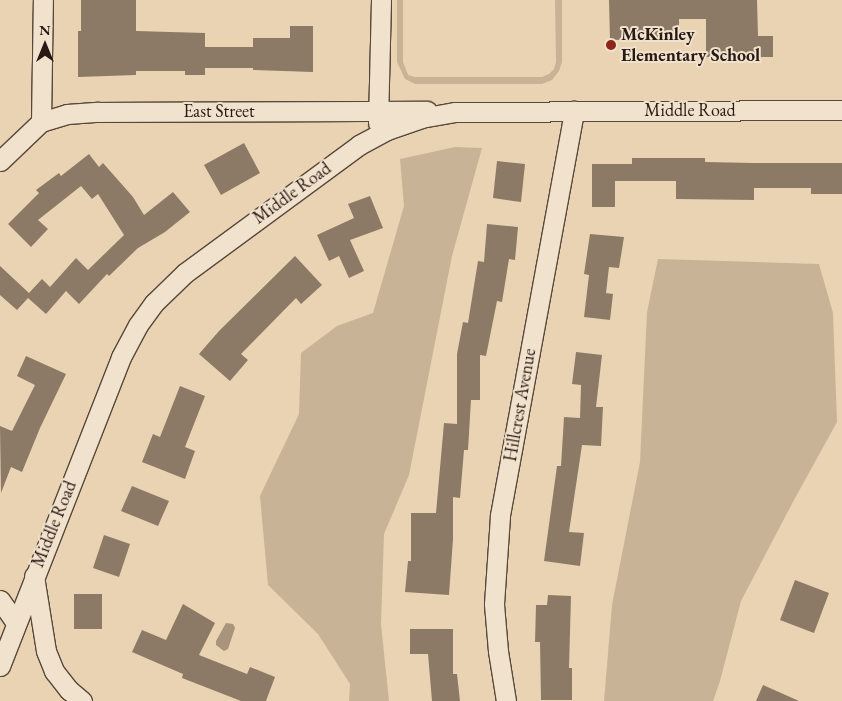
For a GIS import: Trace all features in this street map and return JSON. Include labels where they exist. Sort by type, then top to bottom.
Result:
[{"type":"street","points":[[42,122],[43,0]]},
{"type":"street","points":[[378,135],[381,0]]},
{"type":"street","name":"East Street","points":[[0,160],[42,122],[67,114],[98,112],[378,110],[455,112]]},
{"type":"street","name":"Hillcrest Avenue","points":[[506,701],[498,651],[494,604],[500,515],[574,110]]},
{"type":"street","name":"Middle Road","points":[[0,666],[34,575],[121,357],[138,324],[154,303],[200,261],[359,144],[421,118],[455,112],[842,110]]},
{"type":"street","points":[[34,575],[46,651],[54,671],[69,690],[82,701]]},
{"type":"street","points":[[0,600],[16,623]]},
{"type":"shaded area","points":[[397,0],[403,0],[403,62],[408,75],[415,77],[542,77],[554,69],[556,62],[555,0],[562,0],[562,62],[559,71],[552,80],[542,84],[415,84],[405,79],[397,62]]},
{"type":"shaded area","points":[[455,147],[482,148],[452,256],[409,475],[384,534],[381,624],[389,701],[349,701],[350,684],[318,634],[268,585],[260,496],[299,414],[301,353],[337,326],[373,313],[404,206],[400,159]]},
{"type":"shaded area","points":[[658,259],[819,264],[833,313],[837,422],[741,601],[713,701],[604,701],[612,605],[640,462],[647,312]]},
{"type":"shaded area","points":[[226,623],[233,624],[235,628],[228,649],[224,651],[216,645],[216,641]]},
{"type":"building","points":[[81,0],[136,0],[136,31],[205,33],[205,47],[253,47],[253,38],[290,38],[290,26],[313,26],[313,72],[253,70],[253,68],[205,68],[205,75],[185,75],[185,71],[136,71],[136,75],[78,77],[78,31],[81,31]]},
{"type":"building","points":[[609,0],[757,0],[758,36],[773,36],[773,57],[706,57],[706,19],[679,19],[679,39],[610,40]]},
{"type":"building","points":[[244,143],[260,173],[221,195],[204,165]]},
{"type":"building","points":[[89,154],[99,167],[103,163],[133,197],[144,215],[173,192],[190,212],[165,232],[138,248],[109,276],[107,274],[79,304],[66,291],[46,314],[28,298],[17,310],[0,295],[0,266],[29,293],[42,279],[50,287],[76,258],[88,270],[124,235],[98,194],[92,199],[81,186],[38,220],[48,229],[31,247],[8,224],[39,193],[36,190],[59,173],[61,176]]},
{"type":"building","points":[[632,158],[705,158],[705,162],[842,163],[842,194],[811,194],[811,188],[754,188],[754,200],[676,199],[676,181],[615,181],[615,207],[592,207],[592,164],[632,164]]},
{"type":"building","points":[[497,161],[525,164],[521,202],[493,198]]},
{"type":"building","points":[[370,196],[383,228],[350,240],[364,271],[349,278],[339,256],[329,261],[317,235],[354,218],[348,204]]},
{"type":"building","points":[[487,224],[518,227],[515,260],[509,259],[502,302],[497,301],[486,356],[480,355],[480,400],[471,400],[468,450],[464,450],[460,498],[453,497],[453,539],[449,595],[405,592],[408,561],[411,561],[411,513],[436,513],[444,423],[457,424],[457,354],[463,322],[468,323],[478,261],[484,262]]},
{"type":"building","points":[[590,234],[624,237],[619,268],[609,267],[606,293],[613,294],[610,320],[584,317],[589,275],[584,274]]},
{"type":"building","points":[[295,256],[322,285],[301,304],[296,298],[241,354],[248,360],[230,381],[199,354],[219,331]]},
{"type":"building","points":[[576,352],[602,355],[596,407],[603,407],[601,446],[582,445],[569,532],[584,533],[580,566],[544,561],[557,466],[561,466],[564,417],[580,418],[581,385],[572,384]]},
{"type":"building","points":[[26,356],[66,374],[40,428],[22,472],[11,467],[1,493],[0,426],[12,431],[35,385],[17,376]]},
{"type":"building","points":[[180,386],[205,396],[185,447],[195,451],[185,479],[142,462],[153,434],[160,437]]},
{"type":"building","points":[[132,486],[169,501],[158,526],[121,511]]},
{"type":"building","points":[[104,535],[130,544],[119,577],[93,568]]},
{"type":"building","points":[[795,580],[829,593],[814,633],[780,620]]},
{"type":"building","points":[[74,594],[102,594],[102,629],[74,629]]},
{"type":"building","points":[[548,595],[571,596],[569,668],[572,668],[572,700],[541,700],[540,642],[535,642],[536,605],[547,605]]},
{"type":"building","points":[[183,604],[215,623],[199,655],[247,674],[250,667],[275,677],[266,701],[241,701],[182,678],[183,674],[132,652],[142,630],[166,640]]},
{"type":"building","points":[[410,629],[453,629],[453,674],[457,674],[460,701],[432,701],[428,654],[410,654]]},
{"type":"building","points":[[763,685],[799,701],[756,701]]},
{"type":"place","name":"McKinley Elementary School","points":[[611,45]]}]
